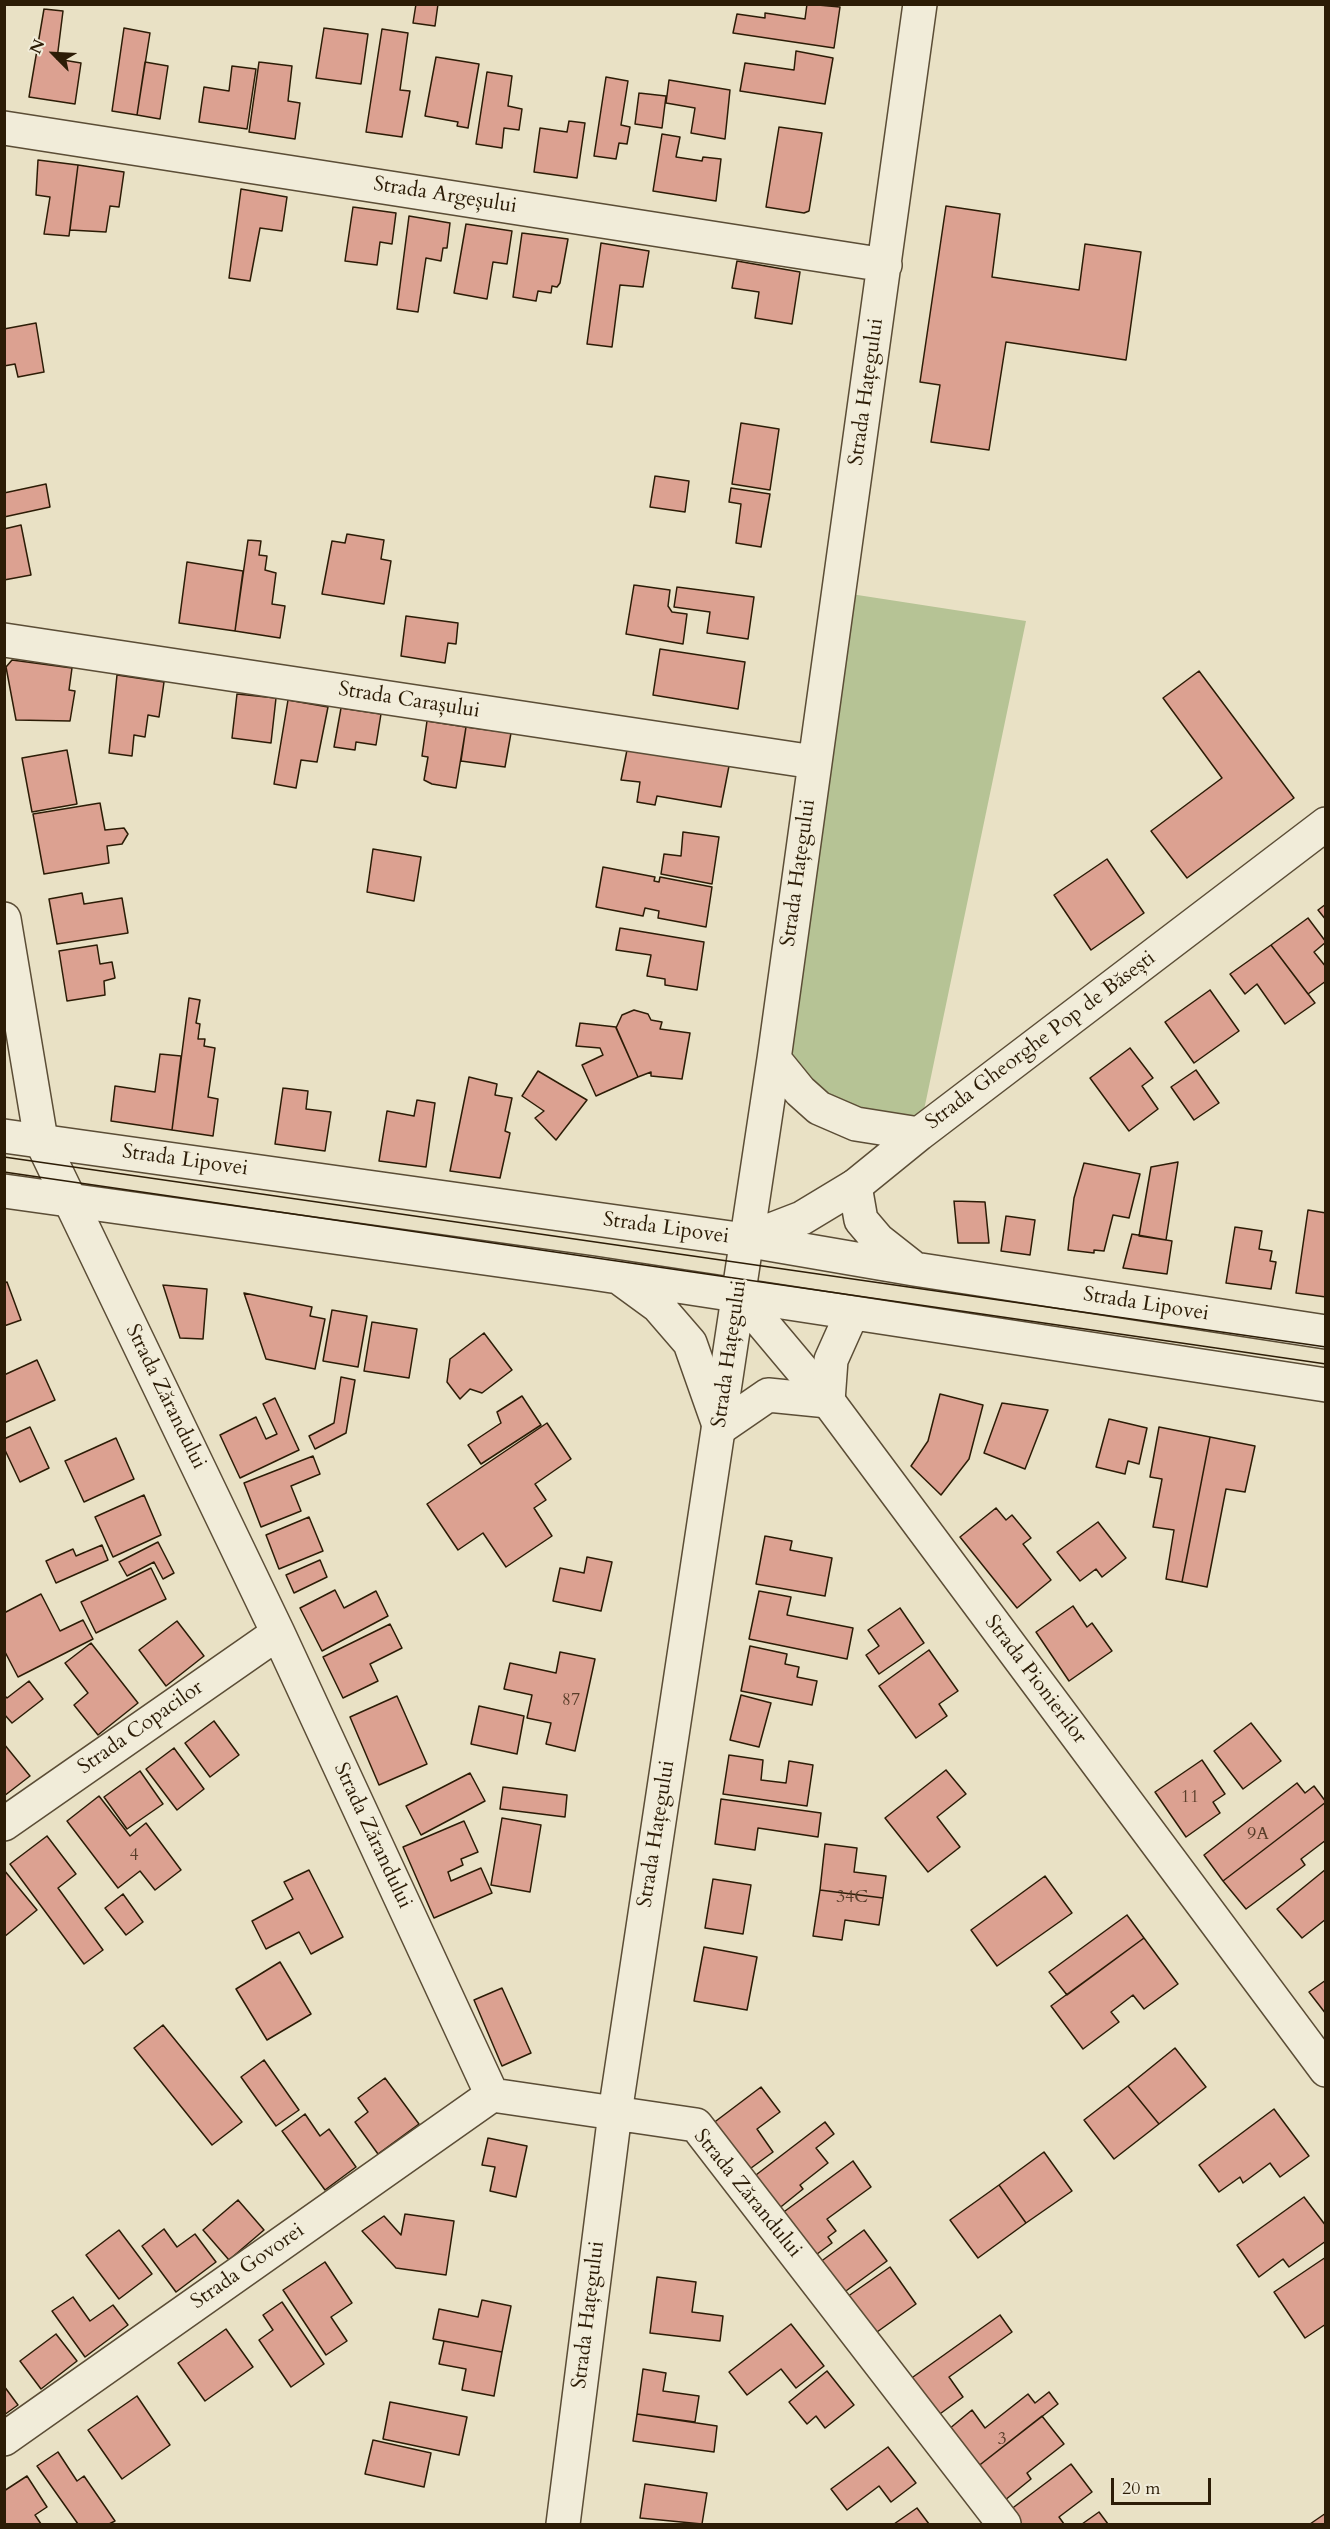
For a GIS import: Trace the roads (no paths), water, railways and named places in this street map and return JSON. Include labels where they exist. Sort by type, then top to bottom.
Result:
[{"type":"street","name":"Strada Hațegului","points":[[563,2524],[615,2113],[774,1059],[920,4]]},
{"type":"street","name":"Strada Argeșului","points":[[4,128],[885,265]]},
{"type":"street","name":"Strada Carașului","points":[[4,640],[814,762]]},
{"type":"street","name":"Strada Gheorghe Pop de Băsești","points":[[745,1240],[802,1218],[855,1186],[919,1134],[1326,824]]},
{"type":"street","name":"Strada Zărandului","points":[[4,919],[41,1140],[278,1633],[492,2095],[696,2125],[1004,2524]]},
{"type":"street","points":[[774,1059],[800,1091],[819,1108],[856,1124],[919,1134]]},
{"type":"street","name":"Strada Lipovei","points":[[4,1136],[745,1240],[914,1269],[1326,1332]]},
{"type":"street","points":[[855,1186],[861,1220],[878,1240],[914,1269]]},
{"type":"street","points":[[10,1196],[70,1201],[617,1276],[1326,1385]]},
{"type":"street","points":[[617,1276],[658,1306],[690,1343],[720,1428],[768,1395],[828,1401],[831,1360],[852,1312]]},
{"type":"street","name":"Strada Pionierilor","points":[[739,1295],[828,1401],[1326,2070]]},
{"type":"street","name":"Strada Copacilor","points":[[4,1824],[278,1633]]},
{"type":"street","name":"Strada Govorei","points":[[4,2439],[492,2095]]},
{"type":"tram line","points":[[4,1157],[1326,1347]]},
{"type":"tram line","points":[[4,1172],[1326,1364]]}]
